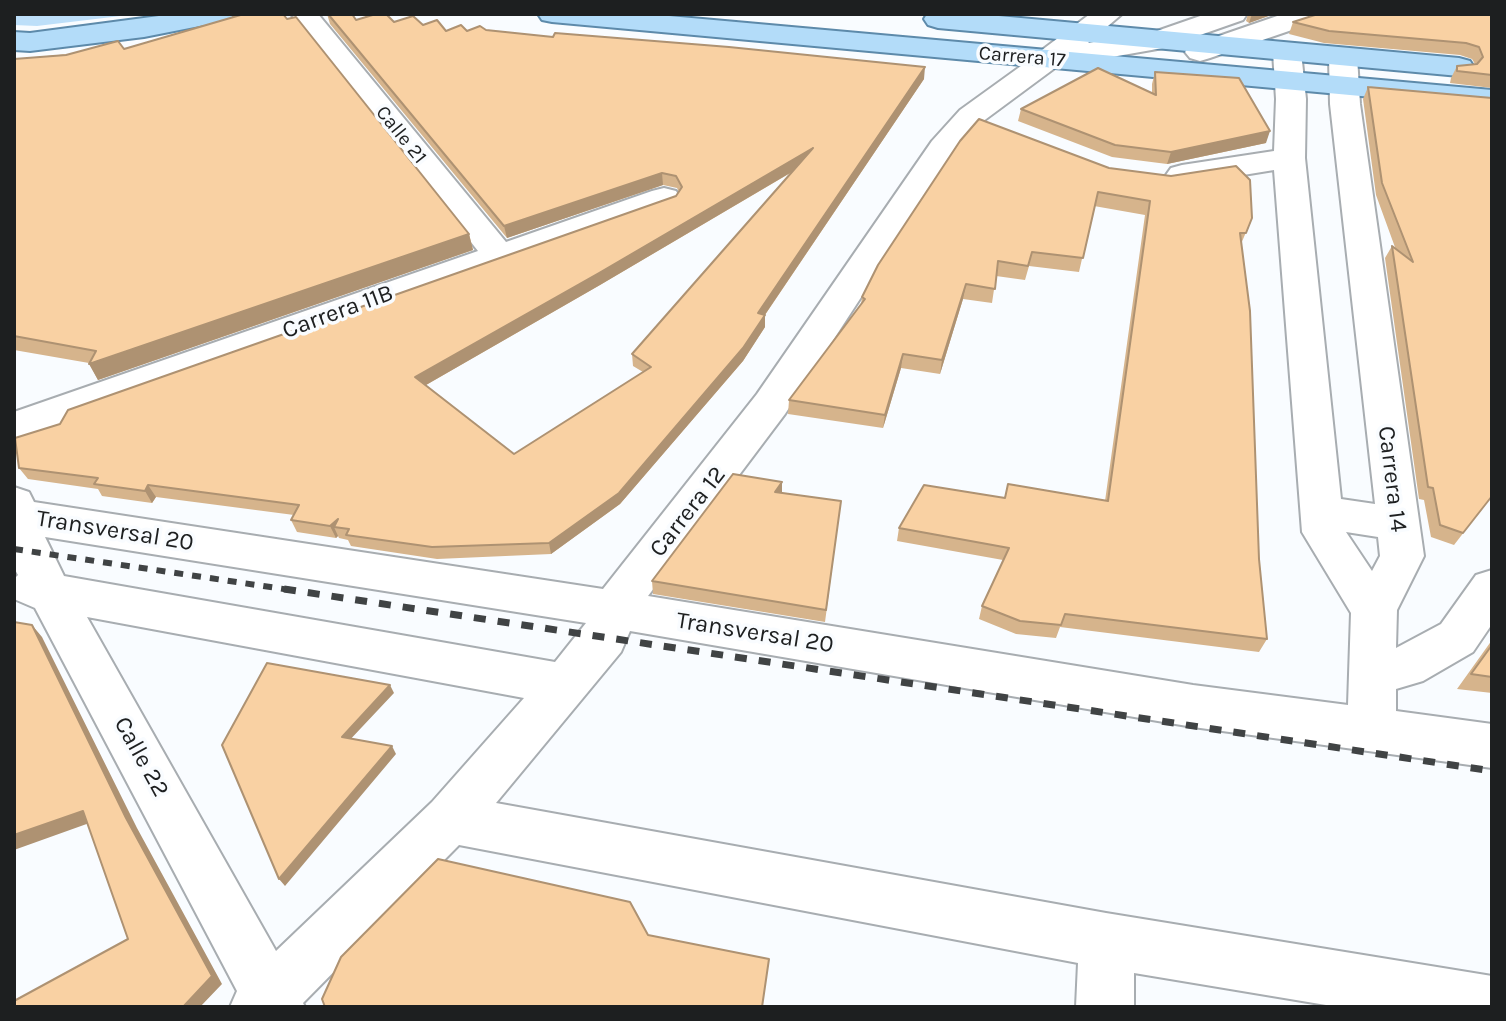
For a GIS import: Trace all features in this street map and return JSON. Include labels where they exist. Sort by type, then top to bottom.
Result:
[{"type":"main road","points":[[144,28],[179,14]]},
{"type":"main road","points":[[14,41],[30,42],[144,28],[220,14]]},
{"type":"main road","name":"Carrera 17","points":[[552,14],[1153,69],[1287,67],[1344,72],[1492,99]]},
{"type":"main road","name":"Carrera 17","points":[[906,16],[1097,22],[1163,39],[1224,44],[1287,67]]},
{"type":"main road","name":"Carrera 17","points":[[1344,72],[1492,70]]},
{"type":"street","name":"Calle 21","points":[[304,14],[499,255]]},
{"type":"street","points":[[1049,59],[1163,39],[1233,14]]},
{"type":"street","points":[[1153,69],[1311,14]]},
{"type":"street","name":"Carrera 12","points":[[269,1003],[450,819],[605,638],[613,609],[771,404],[943,148],[986,122],[1049,59],[1097,22]]},
{"type":"street","points":[[1287,67],[1291,99],[1289,158],[1323,532],[1374,610],[1372,728]]},
{"type":"street","name":"Carrera 14","points":[[1344,72],[1402,556],[1374,610]]},
{"type":"street","points":[[1153,175],[1167,177],[1289,158]]},
{"type":"street","name":"Carrera 11B","points":[[14,427],[664,198]]},
{"type":"street","name":"Transversal 20","points":[[16,510],[1193,706],[1492,746]]},
{"type":"street","name":"Calle 22","points":[[16,510],[27,551],[32,590],[269,1003]]},
{"type":"street","points":[[1321,512],[1398,524]]},
{"type":"street","points":[[1373,673],[1406,667],[1457,638],[1492,588]]},
{"type":"street","points":[[32,590],[563,684]]},
{"type":"street","points":[[450,819],[1106,941],[1466,1003]]},
{"type":"street","points":[[1105,1007],[1106,941]]},
{"type":"shaded area","points":[[14,14],[137,14],[37,26],[14,25]]},
{"type":"building","points":[[244,14],[283,14],[287,19],[296,17],[469,234],[89,364],[96,351],[14,336],[14,59],[66,55],[118,41],[124,49]]},
{"type":"building","points":[[328,14],[352,14],[356,20],[386,14],[394,22],[413,16],[423,25],[437,20],[446,31],[461,25],[467,31],[480,26],[486,30],[553,37],[555,33],[729,47],[925,67],[758,313],[765,315],[743,348],[619,493],[549,543],[432,547],[346,535],[349,529],[334,527],[338,519],[330,526],[291,520],[299,505],[148,485],[145,491],[94,484],[98,478],[19,468],[15,438],[60,424],[68,410],[676,196],[682,187],[676,176],[662,173],[504,226]],"holes":[[[813,148],[632,354],[651,367],[514,454],[415,377]]]},
{"type":"building","points":[[1318,14],[1492,14],[1492,75],[1457,71],[1457,66],[1477,64],[1483,57],[1479,47],[1466,43],[1329,31],[1293,22]]},
{"type":"building","points":[[1098,68],[1156,95],[1155,72],[1239,78],[1270,131],[1171,152],[1115,145],[1021,109]]},
{"type":"building","points":[[1368,87],[1492,98],[1492,496],[1463,533],[1440,525],[1433,488],[1428,487],[1392,246],[1413,262],[1382,183]]},
{"type":"building","points":[[979,119],[1109,168],[1171,176],[1236,166],[1250,180],[1252,218],[1246,233],[1240,233],[1250,311],[1259,559],[1267,639],[1065,614],[1061,625],[1020,621],[982,606],[1009,548],[899,528],[924,485],[1005,498],[1008,484],[1108,501],[1150,201],[1098,192],[1083,258],[1032,252],[1028,266],[998,261],[995,289],[966,284],[942,360],[903,354],[885,415],[789,400],[865,299],[862,297],[878,265],[960,141]]},
{"type":"building","points":[[733,474],[782,482],[775,492],[841,501],[826,610],[652,581]]},
{"type":"building","points":[[14,622],[32,625],[126,818],[212,976],[183,1007],[14,1007],[14,1001],[128,939],[83,811],[14,835]]},
{"type":"building","points":[[1492,645],[1492,677],[1471,674]]},
{"type":"building","points":[[267,663],[390,685],[342,737],[392,746],[279,879],[222,745]]},
{"type":"building","points":[[438,859],[630,902],[648,935],[769,959],[762,1007],[325,1007],[322,999],[341,957]]},
{"type":"railway","points":[[14,549],[297,591]]},
{"type":"railway","points":[[284,589],[1492,771]]}]
